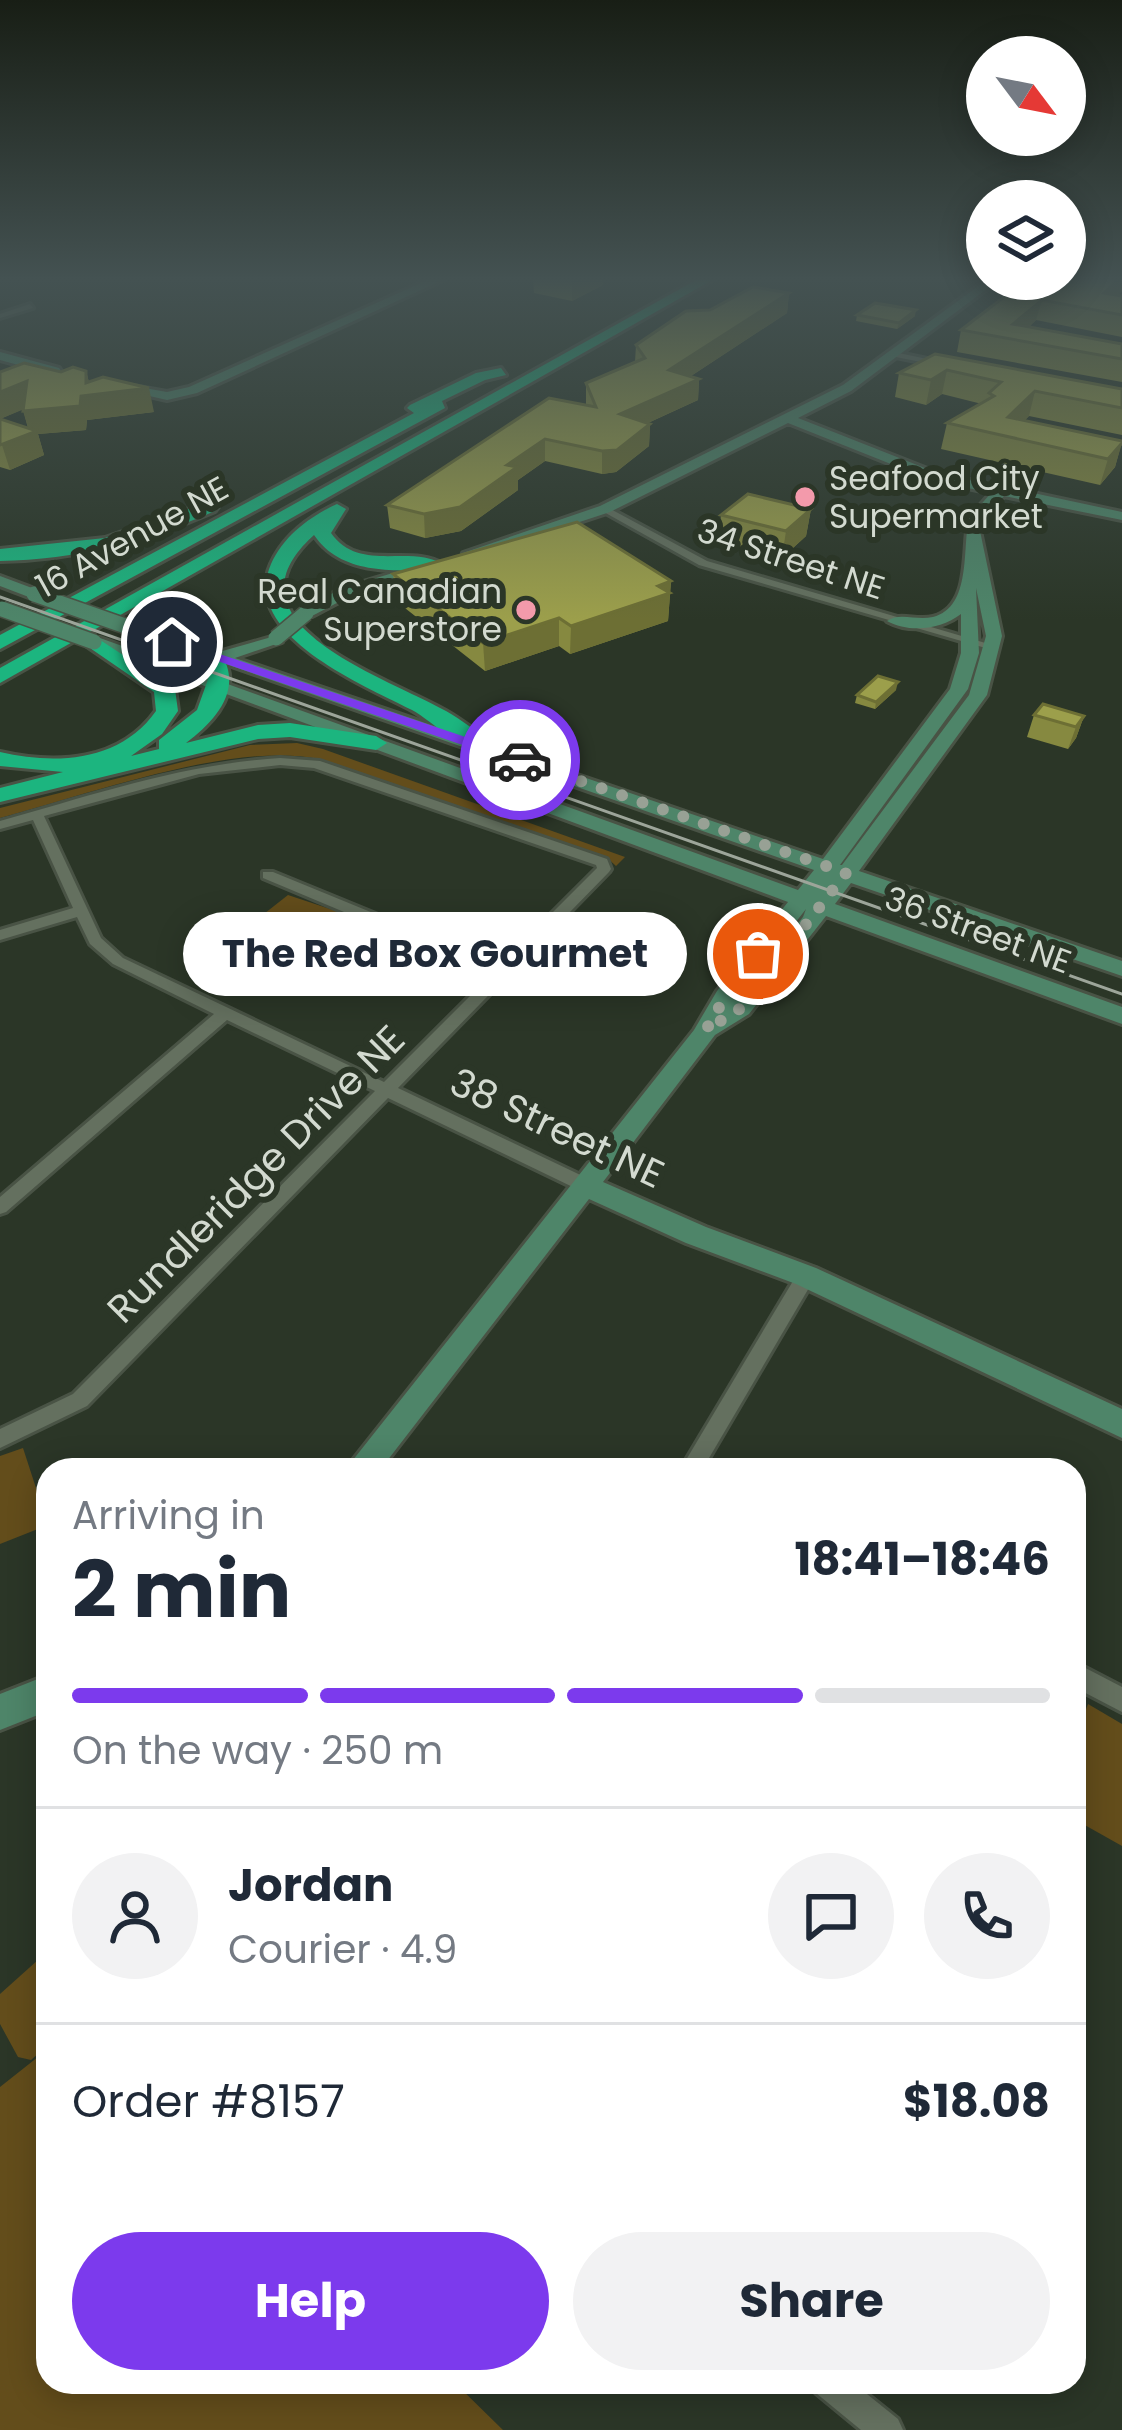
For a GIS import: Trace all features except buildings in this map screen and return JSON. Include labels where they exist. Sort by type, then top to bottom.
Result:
[{"type":"highway","points":[[1,614],[448,392]]},
{"type":"highway","name":"16 Avenue NE","points":[[0,643],[463,392]]},
{"type":"highway","name":"16 Avenue NE","points":[[0,676],[96,632],[508,392]]},
{"type":"highway","points":[[484,748],[296,632],[278,610],[272,583],[282,554],[305,529],[510,392]]},
{"type":"highway","points":[[0,555],[57,553],[116,542],[238,495]]},
{"type":"highway","points":[[343,503],[322,529],[324,540],[334,550],[371,562],[435,565]]},
{"type":"highway","points":[[0,687],[96,632],[164,689],[167,711],[156,729],[118,752],[84,763],[47,766],[0,759]]},
{"type":"highway","points":[[142,761],[197,733],[229,707],[229,690],[216,657]]},
{"type":"highway","points":[[110,769],[155,751],[189,730],[229,690]]},
{"type":"highway","points":[[0,795],[273,730],[376,743]]},
{"type":"street","points":[[149,392],[167,396],[183,392]]},
{"type":"street","points":[[229,690],[306,613],[362,586],[605,509],[838,392]]},
{"type":"street","points":[[787,418],[915,470],[1122,516]]},
{"type":"street","points":[[755,435],[820,431]]},
{"type":"street","points":[[706,1030],[741,1008],[874,805],[958,689],[968,664],[968,572],[976,518],[1007,490]]},
{"type":"street","name":"34 Street NE","points":[[605,509],[703,563],[993,647]]},
{"type":"street","points":[[371,1458],[587,1186],[779,925],[872,839],[970,708],[993,647],[992,614],[974,551]]},
{"type":"street","name":"36 Street NE","points":[[0,581],[782,851],[824,887],[1122,1016]]},
{"type":"street","points":[[895,621],[939,623],[958,610],[968,595]]},
{"type":"street","name":"36 Street NE","points":[[1,614],[96,632],[229,690],[725,873],[824,887],[978,919],[1122,969]]},
{"type":"street","points":[[216,657],[276,638]]},
{"type":"street","points":[[276,638],[276,652],[285,666],[330,686],[352,702]]},
{"type":"street","name":"Rundleridge Drive NE","points":[[0,826],[148,784],[259,761],[289,760],[316,764],[602,862],[604,869],[80,1400],[0,1438]]},
{"type":"street","points":[[782,851],[827,845],[874,805]]},
{"type":"street","name":"38 Street NE","points":[[37,815],[95,940],[118,961],[676,1228],[806,1276],[1122,1424]]},
{"type":"street","points":[[872,839],[878,865],[978,919]]},
{"type":"street","points":[[725,873],[775,910],[779,925]]},
{"type":"street","points":[[268,875],[502,972]]},
{"type":"street","points":[[0,934],[80,910]]},
{"type":"street","points":[[0,1207],[224,1014]]},
{"type":"street","points":[[700,1458],[806,1276]]},
{"type":"street","points":[[1086,1680],[1122,1700]]},
{"type":"street","points":[[0,1712],[36,1698]]},
{"type":"street","points":[[842,2394],[887,2430]]},
{"type":"shaded area","points":[[297,743],[625,857],[616,866],[605,856],[319,759],[284,755],[245,757],[160,773],[0,818],[0,808],[250,745]]},
{"type":"shaded area","points":[[288,895],[342,913],[299,950],[246,928]]},
{"type":"shaded area","points":[[23,1448],[36,1488],[36,1530],[0,1544],[0,1456]]},
{"type":"shaded area","points":[[1088,1704],[1122,1724],[1122,1846],[1086,1826]]},
{"type":"shaded area","points":[[36,1962],[36,2056],[31,2060],[18,2057],[0,2024],[0,1994]]},
{"type":"shaded area","points":[[36,2058],[36,2394],[466,2394],[503,2430],[0,2430],[0,2087]]},
{"type":"tram line","points":[[0,597],[1122,994]]},
{"type":"way so far","points":[[520,760],[846,873],[741,1008],[706,1030],[758,954]]},
{"type":"place","name":"Seafood City Supermarket","points":[[805,497]]},
{"type":"place","name":"Real Canadian Superstore","points":[[526,610]]},
{"type":"place","name":"The Red Box Gourmet","points":[[758,954]]},
{"type":"route","points":[[172,642],[520,760]]}]
